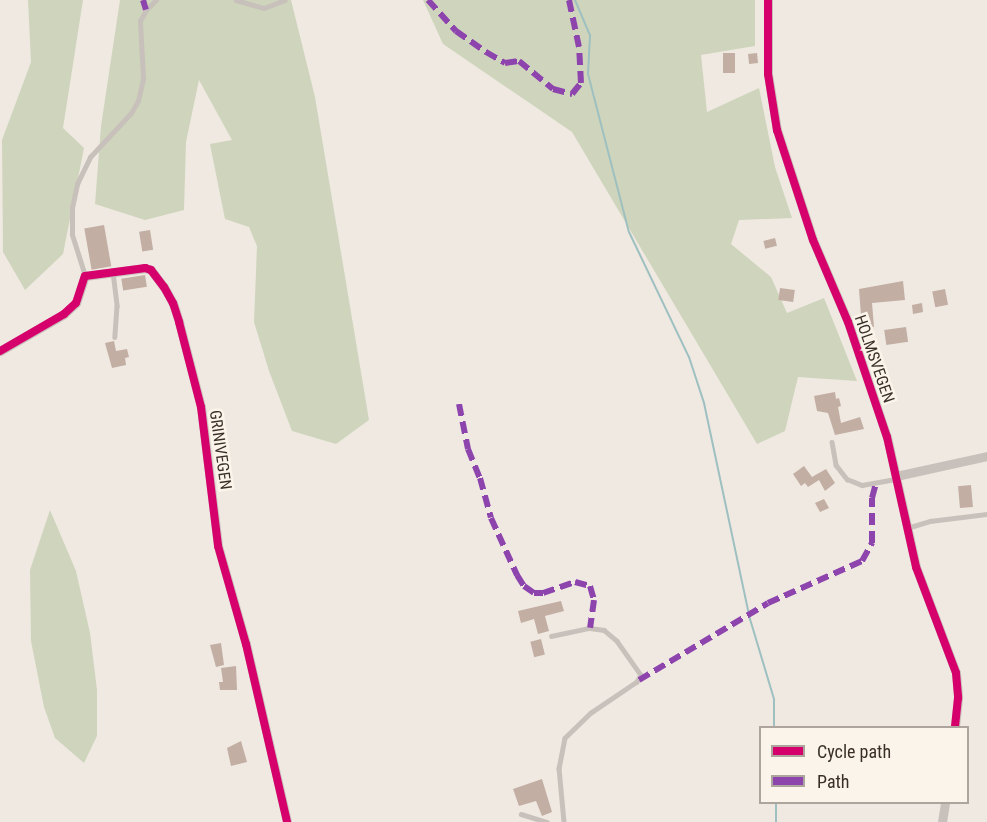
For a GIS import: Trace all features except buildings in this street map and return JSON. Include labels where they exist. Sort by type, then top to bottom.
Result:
[{"type":"street","name":"HOLMSVEGEN","points":[[768,0],[768,75],[777,130],[813,240],[868,376],[896,478],[916,567],[956,673],[958,698],[955,726]]},
{"type":"street","name":"GRINIVEGEN","points":[[85,276],[134,268],[151,270],[173,303],[201,407],[218,546],[246,644],[287,822]]},
{"type":"street","points":[[0,351],[64,314],[76,303],[85,276]]},
{"type":"street","points":[[896,478],[987,456]]},
{"type":"street","points":[[942,822],[945,804]]},
{"type":"lane","points":[[85,276],[72,236],[72,208],[77,184],[82,169],[94,151],[127,118],[138,101],[143,78],[140,21],[146,10],[156,0]]},
{"type":"lane","points":[[236,0],[264,8],[285,0]]},
{"type":"lane","points":[[113,272],[117,306],[115,337]]},
{"type":"lane","points":[[832,442],[836,465],[847,479],[862,485],[896,478]]},
{"type":"lane","points":[[907,528],[930,520],[987,514]]},
{"type":"lane","points":[[551,636],[590,628],[604,630],[617,641],[641,675],[637,682],[591,713],[565,738],[559,768],[564,822]]},
{"type":"lane","points":[[521,814],[547,822]]},
{"type":"green space","points":[[28,0],[83,0],[63,128],[84,148],[63,254],[25,290],[3,252],[2,140],[31,62]]},
{"type":"green space","points":[[120,0],[291,0],[315,97],[369,420],[336,444],[292,431],[269,371],[254,322],[257,246],[249,227],[225,219],[210,144],[232,140],[199,80],[186,142],[184,210],[145,220],[95,204],[101,126]]},
{"type":"green space","points":[[423,0],[755,0],[755,46],[701,55],[707,112],[759,88],[775,167],[792,218],[739,220],[731,244],[771,277],[787,313],[824,298],[857,381],[798,377],[785,431],[757,444],[572,132],[443,44]]},
{"type":"green space","points":[[50,510],[76,571],[90,633],[97,690],[97,736],[84,763],[55,738],[44,707],[31,641],[30,570]]},
{"type":"waterway","points":[[575,0],[590,36],[588,74],[629,232],[689,357],[704,403],[750,619],[774,699],[774,726]]},
{"type":"waterway","points":[[776,804],[776,822]]},
{"type":"marked path","points":[[143,0],[146,10]]},
{"type":"marked path","points":[[428,0],[456,31],[486,52],[505,63],[519,61],[553,89],[572,94],[581,83],[579,47],[569,0]]},
{"type":"marked path","points":[[459,404],[468,449],[480,478],[491,518],[517,575],[524,586],[534,593],[543,593],[575,582],[590,586],[594,600],[590,628]]},
{"type":"marked path","points":[[639,680],[768,603],[862,561],[872,543],[872,498],[876,483]]},
{"type":"cycle path","points":[[768,0],[768,74],[777,130],[813,240],[848,322],[887,437],[916,567],[956,673],[958,698],[955,726]]},
{"type":"cycle path","points":[[0,351],[64,314],[76,303],[85,276],[145,268],[151,270],[164,287],[173,303],[179,322],[201,407],[218,546],[246,644],[287,822]]}]
